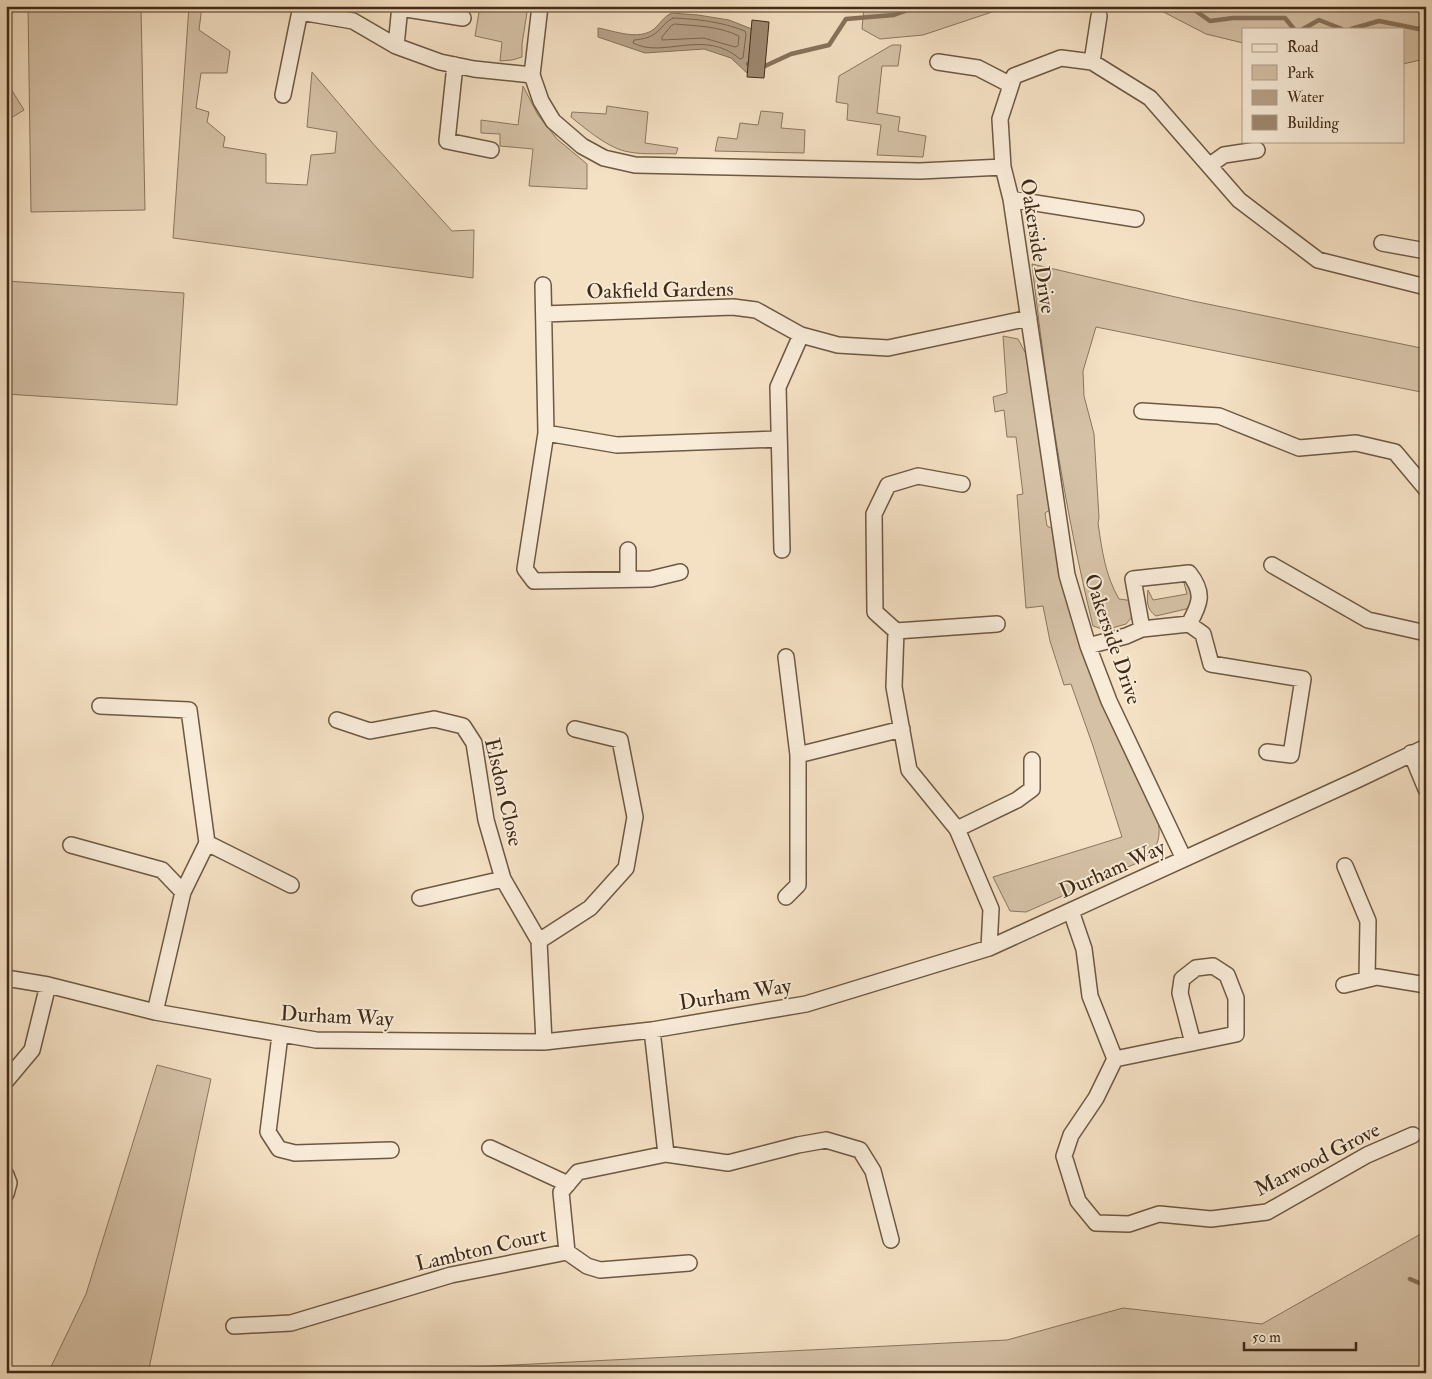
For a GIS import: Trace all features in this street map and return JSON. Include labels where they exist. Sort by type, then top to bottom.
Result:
[{"type":"street","name":"Oakerside Drive","points":[[540,6],[532,75],[541,101],[553,121],[582,146],[604,158],[635,165],[920,172],[1003,167],[1011,199],[1068,575],[1088,646],[1109,701],[1184,859]]},
{"type":"street","points":[[396,46],[400,7],[463,18]]},
{"type":"street","points":[[283,95],[301,9],[353,21],[396,46],[440,62],[532,75]]},
{"type":"street","points":[[1092,62],[1099,16]]},
{"type":"street","points":[[1003,167],[1000,119],[1014,76],[1061,58],[1092,62],[1150,98],[1239,200],[1318,260],[1426,287]]},
{"type":"street","points":[[938,62],[978,68],[1011,85]]},
{"type":"street","points":[[455,65],[447,141],[491,150]]},
{"type":"street","points":[[1210,165],[1224,155],[1257,150]]},
{"type":"street","points":[[1011,199],[1136,218]]},
{"type":"street","points":[[1382,243],[1426,250]]},
{"type":"street","points":[[543,285],[546,433],[525,570],[534,581],[651,579],[680,572]]},
{"type":"street","name":"Oakfield Gardens","points":[[544,314],[734,307],[756,310],[801,335],[838,345],[888,348],[1029,318]]},
{"type":"street","points":[[782,550],[778,387],[801,335]]},
{"type":"street","points":[[1142,411],[1219,416],[1299,448],[1356,443],[1395,452],[1426,488]]},
{"type":"street","points":[[546,433],[617,445],[779,439]]},
{"type":"street","points":[[962,484],[918,476],[888,485],[874,514],[875,612],[896,631],[997,624]]},
{"type":"street","points":[[628,550],[628,579]]},
{"type":"street","points":[[1272,565],[1368,620],[1426,633]]},
{"type":"street","points":[[1142,629],[1133,579],[1189,573],[1197,582],[1200,604],[1188,624]]},
{"type":"street","points":[[1088,646],[1126,636],[1142,629],[1188,624],[1203,634],[1210,664],[1303,680],[1290,755],[1267,752]]},
{"type":"street","points":[[896,631],[894,687],[909,770],[957,829],[991,909],[988,948]]},
{"type":"street","points":[[786,658],[798,755],[798,885],[786,897]]},
{"type":"street","points":[[100,706],[189,710],[207,843],[183,892],[155,1012]]},
{"type":"street","name":"Elsdon Close","points":[[337,720],[370,731],[434,719],[464,726],[474,743],[486,820],[503,879],[539,941],[544,1042]]},
{"type":"street","points":[[798,755],[902,729]]},
{"type":"street","points":[[539,941],[590,908],[626,868],[628,859],[635,817],[620,740],[575,730]]},
{"type":"street","name":"Durham Way","points":[[6,978],[48,985],[155,1012],[316,1040],[544,1042],[652,1030],[806,1004],[988,948],[1426,747]]},
{"type":"street","points":[[1411,754],[1426,788]]},
{"type":"street","points":[[957,829],[1017,800],[1032,789],[1032,760]]},
{"type":"street","points":[[207,843],[291,885]]},
{"type":"street","points":[[72,844],[162,870],[183,892]]},
{"type":"street","points":[[1345,866],[1368,921],[1367,979]]},
{"type":"street","name":"Elsdon Close","points":[[420,898],[503,879]]},
{"type":"street","points":[[1071,911],[1084,949],[1090,996],[1115,1059],[1193,1043],[1236,1034],[1236,998],[1227,975],[1212,966],[1196,968],[1182,979],[1180,993],[1193,1043]]},
{"type":"street","points":[[1344,984],[1376,977],[1426,985]]},
{"type":"street","points":[[6,1081],[32,1050],[48,985]]},
{"type":"street","points":[[652,1030],[666,1154]]},
{"type":"street","points":[[280,1035],[268,1132],[278,1149],[295,1153],[392,1150]]},
{"type":"street","name":"Marwood Grove","points":[[1115,1059],[1096,1098],[1072,1135],[1064,1156],[1078,1201],[1096,1224],[1129,1224],[1159,1214],[1211,1219],[1267,1212],[1367,1155],[1413,1135]]},
{"type":"street","points":[[490,1148],[568,1184],[578,1172],[666,1154],[728,1163],[798,1145],[826,1140],[860,1150],[873,1171],[891,1240]]},
{"type":"street","points":[[6,1176],[9,1182],[6,1194]]},
{"type":"street","name":"Lambton Court","points":[[234,1326],[291,1323],[451,1275],[567,1252],[561,1192],[568,1184]]},
{"type":"street","points":[[567,1252],[587,1266],[600,1270],[689,1263]]},
{"type":"green space","points":[[141,6],[145,210],[31,212],[28,7]]},
{"type":"green space","points":[[189,6],[202,6],[199,30],[230,51],[227,73],[201,73],[196,108],[209,112],[207,122],[225,137],[223,147],[266,154],[266,183],[307,185],[311,155],[335,153],[337,132],[307,127],[312,72],[376,147],[452,231],[474,230],[473,278],[173,238]]},
{"type":"green space","points":[[480,6],[528,6],[522,44],[522,57],[500,61],[502,42],[475,36]]},
{"type":"green space","points":[[864,6],[1010,6],[923,35],[880,39],[862,29]]},
{"type":"green space","points":[[1152,6],[1426,6],[1426,62],[1420,60],[1404,64],[1404,28],[1242,28],[1242,43],[1206,34]]},
{"type":"green space","points":[[892,45],[901,45],[898,66],[882,66],[877,113],[900,117],[898,131],[926,136],[923,157],[877,155],[881,125],[847,120],[848,104],[836,102],[839,76]]},
{"type":"green space","points":[[6,81],[24,110],[6,121]]},
{"type":"green space","points":[[523,86],[538,115],[557,139],[587,164],[587,189],[529,186],[533,149],[500,146],[500,134],[481,133],[481,120],[518,125]]},
{"type":"green space","points":[[607,106],[648,112],[645,143],[678,148],[676,154],[641,153],[621,150],[598,138],[571,117],[572,112],[606,114]]},
{"type":"green space","points":[[761,111],[783,113],[781,128],[805,130],[804,153],[715,151],[718,137],[737,139],[740,123],[758,125]]},
{"type":"green space","points":[[1032,264],[1193,301],[1426,349],[1426,393],[1096,327],[1083,371],[1084,396],[1094,434],[1098,523],[1105,562],[1114,590],[1119,599],[1134,601],[1132,617],[1126,624],[1105,630],[1093,626],[1073,536],[1043,355]]},
{"type":"green space","points":[[6,281],[184,293],[177,405],[6,394]]},
{"type":"green space","points":[[1003,336],[1018,339],[1026,354],[1050,510],[1045,513],[1047,526],[1053,529],[1068,605],[1077,637],[1090,672],[1158,821],[1159,829],[1156,846],[1137,863],[1026,912],[1010,911],[993,877],[1122,837],[1071,684],[1064,685],[1050,641],[1043,606],[1026,608],[1017,495],[1023,494],[1016,437],[1007,437],[1004,410],[995,412],[993,397],[1007,393]]},
{"type":"green space","points":[[1187,582],[1194,590],[1194,603],[1186,609],[1156,616],[1150,611],[1147,598],[1148,590],[1153,600],[1187,594],[1184,583]]},
{"type":"green space","points":[[157,1065],[211,1079],[148,1373],[48,1373],[86,1294]]},
{"type":"green space","points":[[1426,1231],[1426,1373],[354,1373],[1007,1340],[1123,1308],[1262,1324]]},
{"type":"water","points":[[672,13],[729,20],[752,29],[747,73],[731,58],[704,49],[645,53],[598,37],[598,28],[634,35],[648,33]]},
{"type":"building","points":[[752,20],[769,22],[764,78],[747,77]]},
{"type":"waterway","points":[[748,64],[765,66],[791,54],[829,45],[846,19],[894,15],[916,7],[934,6]]},
{"type":"waterway","points":[[1189,6],[1210,21],[1233,18],[1285,18],[1293,28]]},
{"type":"waterway","points":[[1305,28],[1319,20],[1339,28]]},
{"type":"waterway","points":[[1354,28],[1379,21],[1419,29],[1426,22]]},
{"type":"waterway","points":[[1410,1279],[1426,1286]]}]
